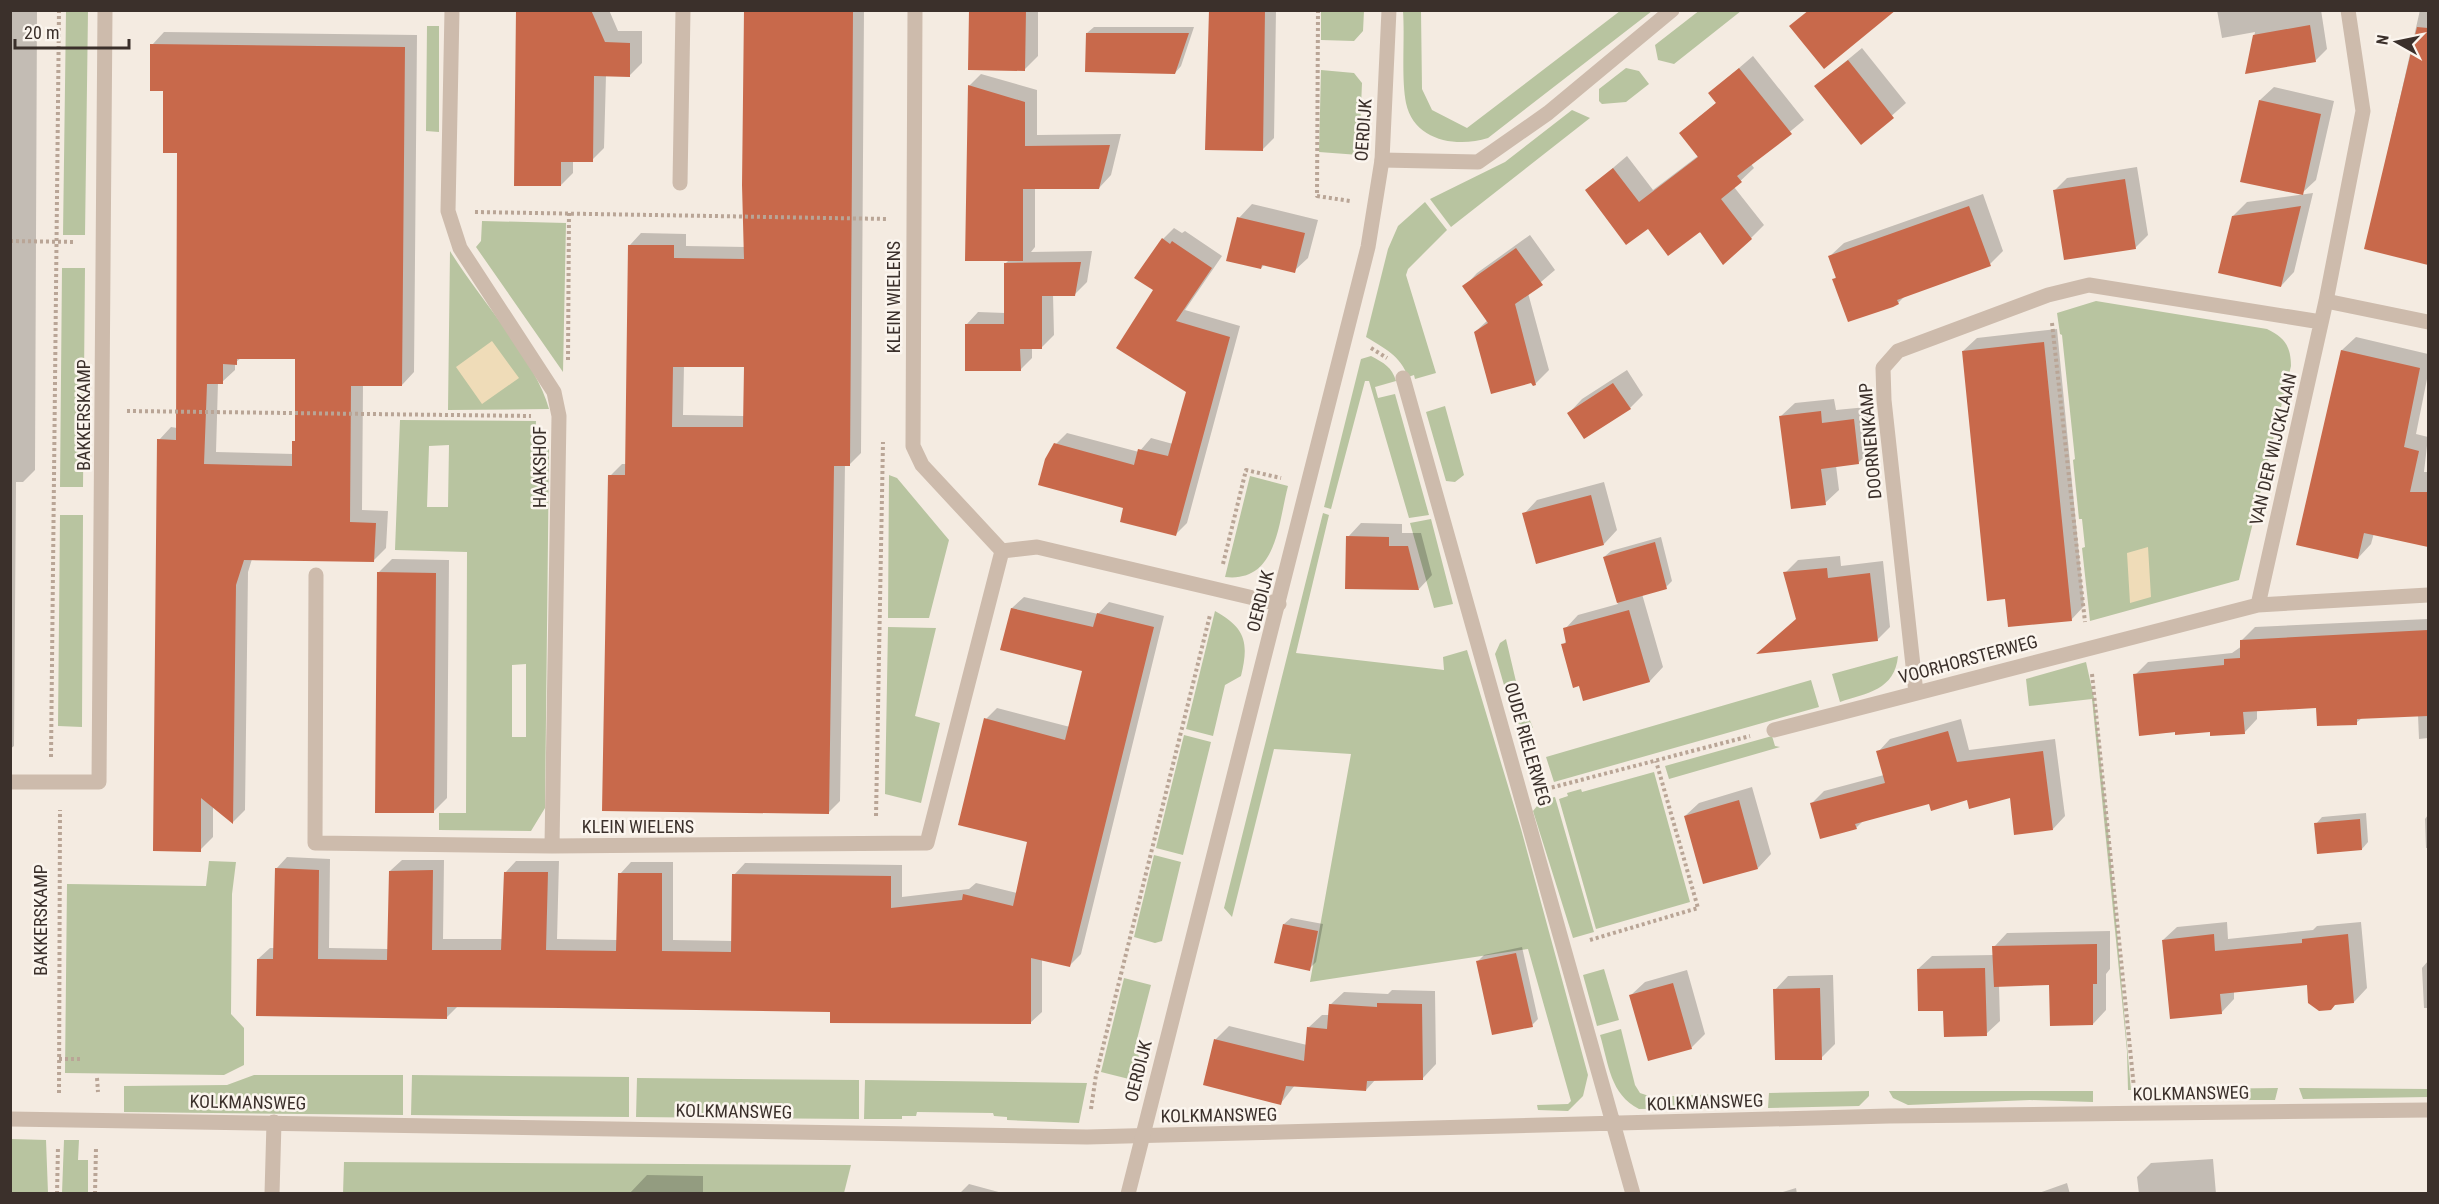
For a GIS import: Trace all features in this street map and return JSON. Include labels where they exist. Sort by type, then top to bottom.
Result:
[{"type":"street","name":"BAKKERSKAMP","points":[[10,782],[99,782],[105,10]]},
{"type":"street","name":"HAAKSHOF","points":[[452,10],[448,211],[460,248],[554,392],[559,416],[552,846]]},
{"type":"street","points":[[680,183],[683,10]]},
{"type":"street","name":"KLEIN WIELENS","points":[[316,574],[315,843],[552,846],[927,843],[1002,551],[922,465],[914,446],[915,10]]},
{"type":"street","name":"OERDIJK","points":[[1128,1194],[1368,247],[1382,160],[1389,10]]},
{"type":"street","points":[[1382,160],[1478,162],[1548,113],[1672,10]]},
{"type":"street","name":"VAN DER WIJCKLAAN","points":[[2258,605],[2326,301],[2363,111],[2348,10]]},
{"type":"street","name":"DOORNENKAMP","points":[[1916,693],[1884,400],[1883,368],[1898,351],[2048,295],[2089,285],[2321,322]]},
{"type":"street","points":[[2326,301],[2428,322]]},
{"type":"street","name":"OUDE RIELERWEG","points":[[1403,378],[1523,795],[1633,1194]]},
{"type":"street","points":[[1002,551],[1037,547],[1279,604]]},
{"type":"street","name":"VOORHORSTERWEG","points":[[1774,730],[2087,647],[2258,605],[2428,595]]},
{"type":"street","name":"KOLKMANSWEG","points":[[10,1119],[1141,1136],[1889,1116],[2428,1110]]},
{"type":"street","points":[[272,1194],[274,1122]]},
{"type":"path","points":[[56,782],[59,10]]},
{"type":"path","points":[[448,211],[913,219]]},
{"type":"path","points":[[568,367],[569,213]]},
{"type":"path","points":[[884,219],[884,230]]},
{"type":"path","points":[[10,241],[103,243]]},
{"type":"path","points":[[2048,295],[2087,647],[2094,682],[2137,1114]]},
{"type":"path","points":[[1346,331],[1390,360],[1403,378]]},
{"type":"path","points":[[103,411],[559,416]]},
{"type":"path","points":[[876,844],[883,438]]},
{"type":"path","points":[[1523,795],[1774,730]]},
{"type":"path","points":[[1565,947],[1698,908],[1656,761]]},
{"type":"path","name":"BAKKERSKAMP","points":[[56,782],[59,1059],[57,1194]]},
{"type":"path","points":[[59,1059],[82,1059]]},
{"type":"path","points":[[95,1194],[96,1155]]},
{"type":"green space","points":[[1700,10],[1741,11],[1674,64],[1658,60],[1655,45]]},
{"type":"green space","points":[[66,11],[88,11],[85,235],[63,235]]},
{"type":"green space","points":[[1321,11],[1364,11],[1363,31],[1354,41],[1321,40]]},
{"type":"green space","points":[[1403,11],[1421,11],[1422,89],[1432,110],[1467,128],[1620,11],[1652,11],[1488,138],[1463,142],[1438,138],[1427,133],[1411,116],[1406,103],[1404,81]]},
{"type":"green space","points":[[427,26],[439,26],[439,132],[426,131]]},
{"type":"green space","points":[[1626,68],[1639,71],[1649,84],[1626,102],[1602,104],[1599,101],[1599,89]]},
{"type":"green space","points":[[1321,70],[1354,73],[1362,83],[1359,155],[1319,152]]},
{"type":"green space","points":[[1572,110],[1590,118],[1451,227],[1430,199],[1505,162]]},
{"type":"green space","points":[[1425,202],[1447,230],[1408,269],[1406,275],[1436,373],[1415,379],[1414,375],[1408,377],[1401,363],[1391,353],[1366,337],[1388,249],[1398,226]]},
{"type":"green space","points":[[482,221],[566,223],[563,372],[476,247],[481,241]]},
{"type":"green space","points":[[450,251],[532,370],[549,409],[448,410]]},
{"type":"green space","points":[[62,268],[85,268],[83,487],[60,487]]},
{"type":"green space","points":[[2096,301],[2267,329],[2278,335],[2285,343],[2290,353],[2291,366],[2239,580],[2090,621],[2082,548],[2085,547],[2082,519],[2079,519],[2062,335],[2057,313]]},
{"type":"green space","points":[[1371,356],[1387,366],[1396,381],[1375,387],[1378,398],[1395,394],[1429,515],[1409,518],[1369,381],[1365,381],[1331,509],[1324,507],[1361,359]]},
{"type":"green space","points":[[1445,406],[1464,475],[1455,482],[1446,481],[1426,412]]},
{"type":"green space","points":[[400,420],[536,421],[535,448],[549,449],[545,808],[531,831],[439,830],[439,813],[466,813],[467,552],[395,550]],"holes":[[[449,445],[448,507],[427,507],[429,446]],[[526,664],[526,737],[512,737],[512,665]]]},
{"type":"green space","points":[[889,475],[897,478],[949,540],[929,618],[888,618]]},
{"type":"green space","points":[[1250,476],[1288,486],[1277,533],[1265,561],[1255,571],[1242,576],[1225,577]]},
{"type":"green space","points":[[1323,513],[1329,515],[1296,653],[1444,670],[1443,657],[1467,650],[1521,829],[1588,1075],[1583,1096],[1568,1111],[1538,1110],[1537,1105],[1568,1104],[1571,1101],[1528,949],[1310,982],[1351,754],[1274,749],[1232,917],[1224,908]]},
{"type":"green space","points":[[60,515],[83,515],[82,727],[58,726]]},
{"type":"green space","points":[[1431,519],[1453,604],[1434,608],[1410,523]]},
{"type":"green space","points":[[1215,611],[1239,630],[1243,637],[1245,654],[1241,676],[1225,685],[1213,736],[1186,729]]},
{"type":"green space","points":[[888,627],[936,628],[915,716],[940,723],[921,803],[885,794]]},
{"type":"green space","points":[[1506,639],[1518,690],[1533,728],[1515,723],[1495,654],[1500,643]]},
{"type":"green space","points":[[1898,656],[1896,667],[1885,683],[1869,692],[1840,702],[1832,674]]},
{"type":"green space","points":[[2086,662],[2094,698],[2108,830],[2131,1090],[2128,1090],[2127,1051],[2092,699],[2029,706],[2026,679]]},
{"type":"green space","points":[[1811,680],[1819,707],[1554,782],[1546,757]]},
{"type":"green space","points":[[1184,735],[1211,742],[1183,855],[1156,848]]},
{"type":"green space","points":[[1772,736],[1775,746],[1780,747],[1669,779],[1665,766]]},
{"type":"green space","points":[[1654,772],[1690,902],[1596,929],[1559,799],[1568,796],[1567,793],[1581,789],[1582,792]]},
{"type":"green space","points":[[1555,797],[1594,932],[1573,938],[1533,811],[1542,800]]},
{"type":"green space","points":[[1154,855],[1181,862],[1162,941],[1155,943],[1134,937]]},
{"type":"green space","points":[[209,861],[236,862],[232,894],[231,1014],[244,1028],[244,1065],[224,1075],[65,1073],[67,884],[206,886]]},
{"type":"green space","points":[[1604,969],[1619,1020],[1597,1026],[1583,975]]},
{"type":"green space","points":[[1124,978],[1151,985],[1135,1047],[1141,1061],[1137,1081],[1101,1072]]},
{"type":"green space","points":[[1621,1029],[1635,1085],[1640,1093],[1652,1097],[1740,1093],[1733,1108],[1639,1109],[1629,1103],[1612,1078],[1600,1035]]},
{"type":"green space","points":[[254,1075],[403,1075],[403,1115],[124,1112],[124,1086],[227,1085]]},
{"type":"green space","points":[[412,1075],[629,1077],[629,1117],[411,1115]]},
{"type":"green space","points":[[637,1078],[859,1080],[859,1119],[636,1117]]},
{"type":"green space","points":[[865,1080],[1087,1083],[1079,1123],[1007,1120],[1007,1117],[994,1116],[993,1113],[917,1112],[916,1116],[902,1116],[902,1119],[864,1119]]},
{"type":"green space","points":[[2278,1088],[2275,1100],[2190,1100],[2192,1089]]},
{"type":"green space","points":[[2299,1088],[2428,1089],[2428,1097],[2303,1099]]},
{"type":"green space","points":[[1869,1091],[1869,1096],[1859,1106],[1768,1108],[1769,1093]]},
{"type":"green space","points":[[1889,1091],[2093,1091],[2093,1102],[2030,1100],[1908,1105],[1893,1098]]},
{"type":"green space","points":[[11,1139],[46,1140],[48,1193],[11,1193]]},
{"type":"green space","points":[[64,1140],[79,1140],[78,1160],[88,1160],[88,1193],[62,1193]]},
{"type":"green space","points":[[344,1162],[851,1165],[844,1193],[343,1194]]},
{"type":"sand","points":[[492,341],[519,378],[482,404],[456,367]]},
{"type":"sand","points":[[2148,547],[2151,597],[2130,603],[2127,553]]},
{"type":"building","points":[[516,10],[591,10],[605,42],[630,43],[630,77],[594,76],[593,162],[561,162],[561,186],[514,186]]},
{"type":"building","points":[[744,10],[853,10],[850,466],[834,466],[829,814],[602,811],[608,475],[625,475],[628,245],[674,245],[674,258],[744,259],[742,185]],"holes":[[[673,367],[744,367],[743,427],[672,427]]]},
{"type":"building","points":[[969,10],[1026,10],[1025,71],[968,70]]},
{"type":"building","points":[[1209,10],[1265,10],[1263,151],[1205,150]]},
{"type":"building","points":[[1809,10],[1896,10],[1824,69],[1789,26]]},
{"type":"building","points":[[2310,25],[2316,62],[2245,74],[2253,35]]},
{"type":"building","points":[[2417,27],[2428,28],[2428,265],[2364,249]]},
{"type":"building","points":[[1086,33],[1189,33],[1175,74],[1085,72]]},
{"type":"building","points":[[150,44],[405,47],[402,386],[351,386],[350,522],[376,523],[374,562],[244,560],[236,585],[233,824],[201,798],[201,852],[153,851],[157,439],[176,440],[177,153],[163,153],[163,91],[150,91]],"holes":[[[237,359],[295,359],[295,441],[292,441],[292,466],[204,464],[207,384],[223,384],[223,364],[237,365]]]},
{"type":"building","points":[[1848,60],[1894,118],[1861,145],[1814,86]]},
{"type":"building","points":[[1739,68],[1792,134],[1737,176],[1742,182],[1721,199],[1752,239],[1723,265],[1700,232],[1668,256],[1648,229],[1626,245],[1585,190],[1613,168],[1639,202],[1698,157],[1679,133],[1716,103],[1708,93]]},
{"type":"building","points":[[968,85],[1025,102],[1025,146],[1110,145],[1099,189],[1023,189],[1023,261],[965,261]]},
{"type":"building","points":[[2259,100],[2321,114],[2303,195],[2240,182]]},
{"type":"building","points":[[2125,179],[2136,249],[2064,260],[2053,190]]},
{"type":"building","points":[[1969,206],[1991,266],[1897,300],[1899,304],[1893,307],[1848,322],[1832,279],[1836,278],[1828,256]]},
{"type":"building","points":[[2301,206],[2281,287],[2218,273],[2232,216]]},
{"type":"building","points":[[1237,217],[1305,233],[1295,273],[1262,265],[1261,269],[1226,261]]},
{"type":"building","points":[[1162,238],[1170,244],[1172,241],[1212,268],[1176,321],[1230,337],[1176,536],[1120,522],[1123,508],[1038,485],[1045,459],[1054,443],[1134,465],[1138,449],[1168,456],[1186,392],[1116,348],[1153,290],[1134,278]]},
{"type":"building","points":[[1516,248],[1543,285],[1515,304],[1536,385],[1533,386],[1531,383],[1491,394],[1474,332],[1488,323],[1462,286]]},
{"type":"building","points":[[1081,262],[1075,296],[1042,296],[1042,349],[1020,349],[1021,371],[965,371],[965,324],[1004,324],[1004,263]]},
{"type":"building","points":[[2044,342],[2072,621],[2008,627],[2005,599],[1987,601],[1962,351]]},
{"type":"building","points":[[2341,350],[2420,368],[2404,447],[2419,451],[2410,492],[2428,492],[2428,547],[2364,533],[2358,559],[2296,545]]},
{"type":"building","points":[[1613,383],[1631,409],[1584,439],[1567,413]]},
{"type":"building","points":[[1821,411],[1822,423],[1854,419],[1859,464],[1821,469],[1826,505],[1791,509],[1779,416]]},
{"type":"building","points":[[1591,495],[1604,545],[1536,564],[1522,513]]},
{"type":"building","points":[[1346,536],[1389,537],[1389,546],[1408,546],[1419,590],[1345,589]]},
{"type":"building","points":[[1655,542],[1667,589],[1617,603],[1603,557]]},
{"type":"building","points":[[1827,568],[1828,578],[1870,573],[1878,641],[1756,654],[1796,619],[1783,572]]},
{"type":"building","points":[[377,572],[436,573],[434,813],[375,813]]},
{"type":"building","points":[[1011,608],[1093,627],[1097,613],[1154,627],[1070,967],[1031,958],[1031,1024],[830,1023],[830,1012],[561,1008],[447,1007],[447,1019],[256,1016],[257,959],[273,959],[275,868],[319,870],[318,959],[387,960],[389,871],[433,870],[432,950],[501,950],[504,872],[548,872],[546,950],[616,951],[618,873],[662,873],[662,951],[731,952],[732,874],[891,876],[891,908],[962,900],[963,894],[1013,906],[1027,842],[958,825],[984,718],[1065,740],[1082,671],[1000,650]]},
{"type":"building","points":[[1629,610],[1650,682],[1583,701],[1579,686],[1573,688],[1561,644],[1566,643],[1563,628]]},
{"type":"building","points":[[2428,630],[2428,716],[2357,719],[2357,725],[2317,726],[2316,708],[2243,712],[2245,734],[2210,736],[2210,732],[2175,735],[2175,732],[2139,736],[2133,674],[2224,665],[2224,659],[2240,658],[2240,640]]},
{"type":"building","points":[[1948,731],[1957,762],[2043,751],[2053,830],[2014,835],[2010,798],[1969,809],[1967,800],[1931,811],[1929,804],[1855,824],[1857,829],[1820,839],[1810,803],[1885,783],[1876,751]]},
{"type":"building","points":[[1739,800],[1758,869],[1703,884],[1684,816]]},
{"type":"building","points":[[2360,819],[2362,850],[2317,854],[2314,823]]},
{"type":"building","points":[[1283,924],[1318,931],[1310,971],[1274,963]]},
{"type":"building","points":[[2214,934],[2215,951],[2302,943],[2302,939],[2348,934],[2354,1003],[2335,1005],[2331,1010],[2319,1011],[2308,1003],[2307,985],[2220,994],[2222,1014],[2170,1019],[2162,940]]},
{"type":"building","points":[[2097,944],[2097,984],[2093,984],[2093,1025],[2050,1026],[2049,985],[1994,987],[1992,946]]},
{"type":"building","points":[[1516,953],[1533,1027],[1492,1035],[1476,961]]},
{"type":"building","points":[[1985,968],[1987,1036],[1944,1037],[1943,1011],[1918,1011],[1917,969]]},
{"type":"building","points":[[1673,983],[1692,1049],[1648,1061],[1629,995]]},
{"type":"building","points":[[1820,988],[1822,1060],[1775,1060],[1773,989]]},
{"type":"building","points":[[1377,1003],[1422,1004],[1423,1080],[1367,1081],[1366,1091],[1286,1086],[1281,1105],[1203,1085],[1214,1039],[1304,1061],[1307,1027],[1327,1029],[1329,1004],[1377,1007]]}]
